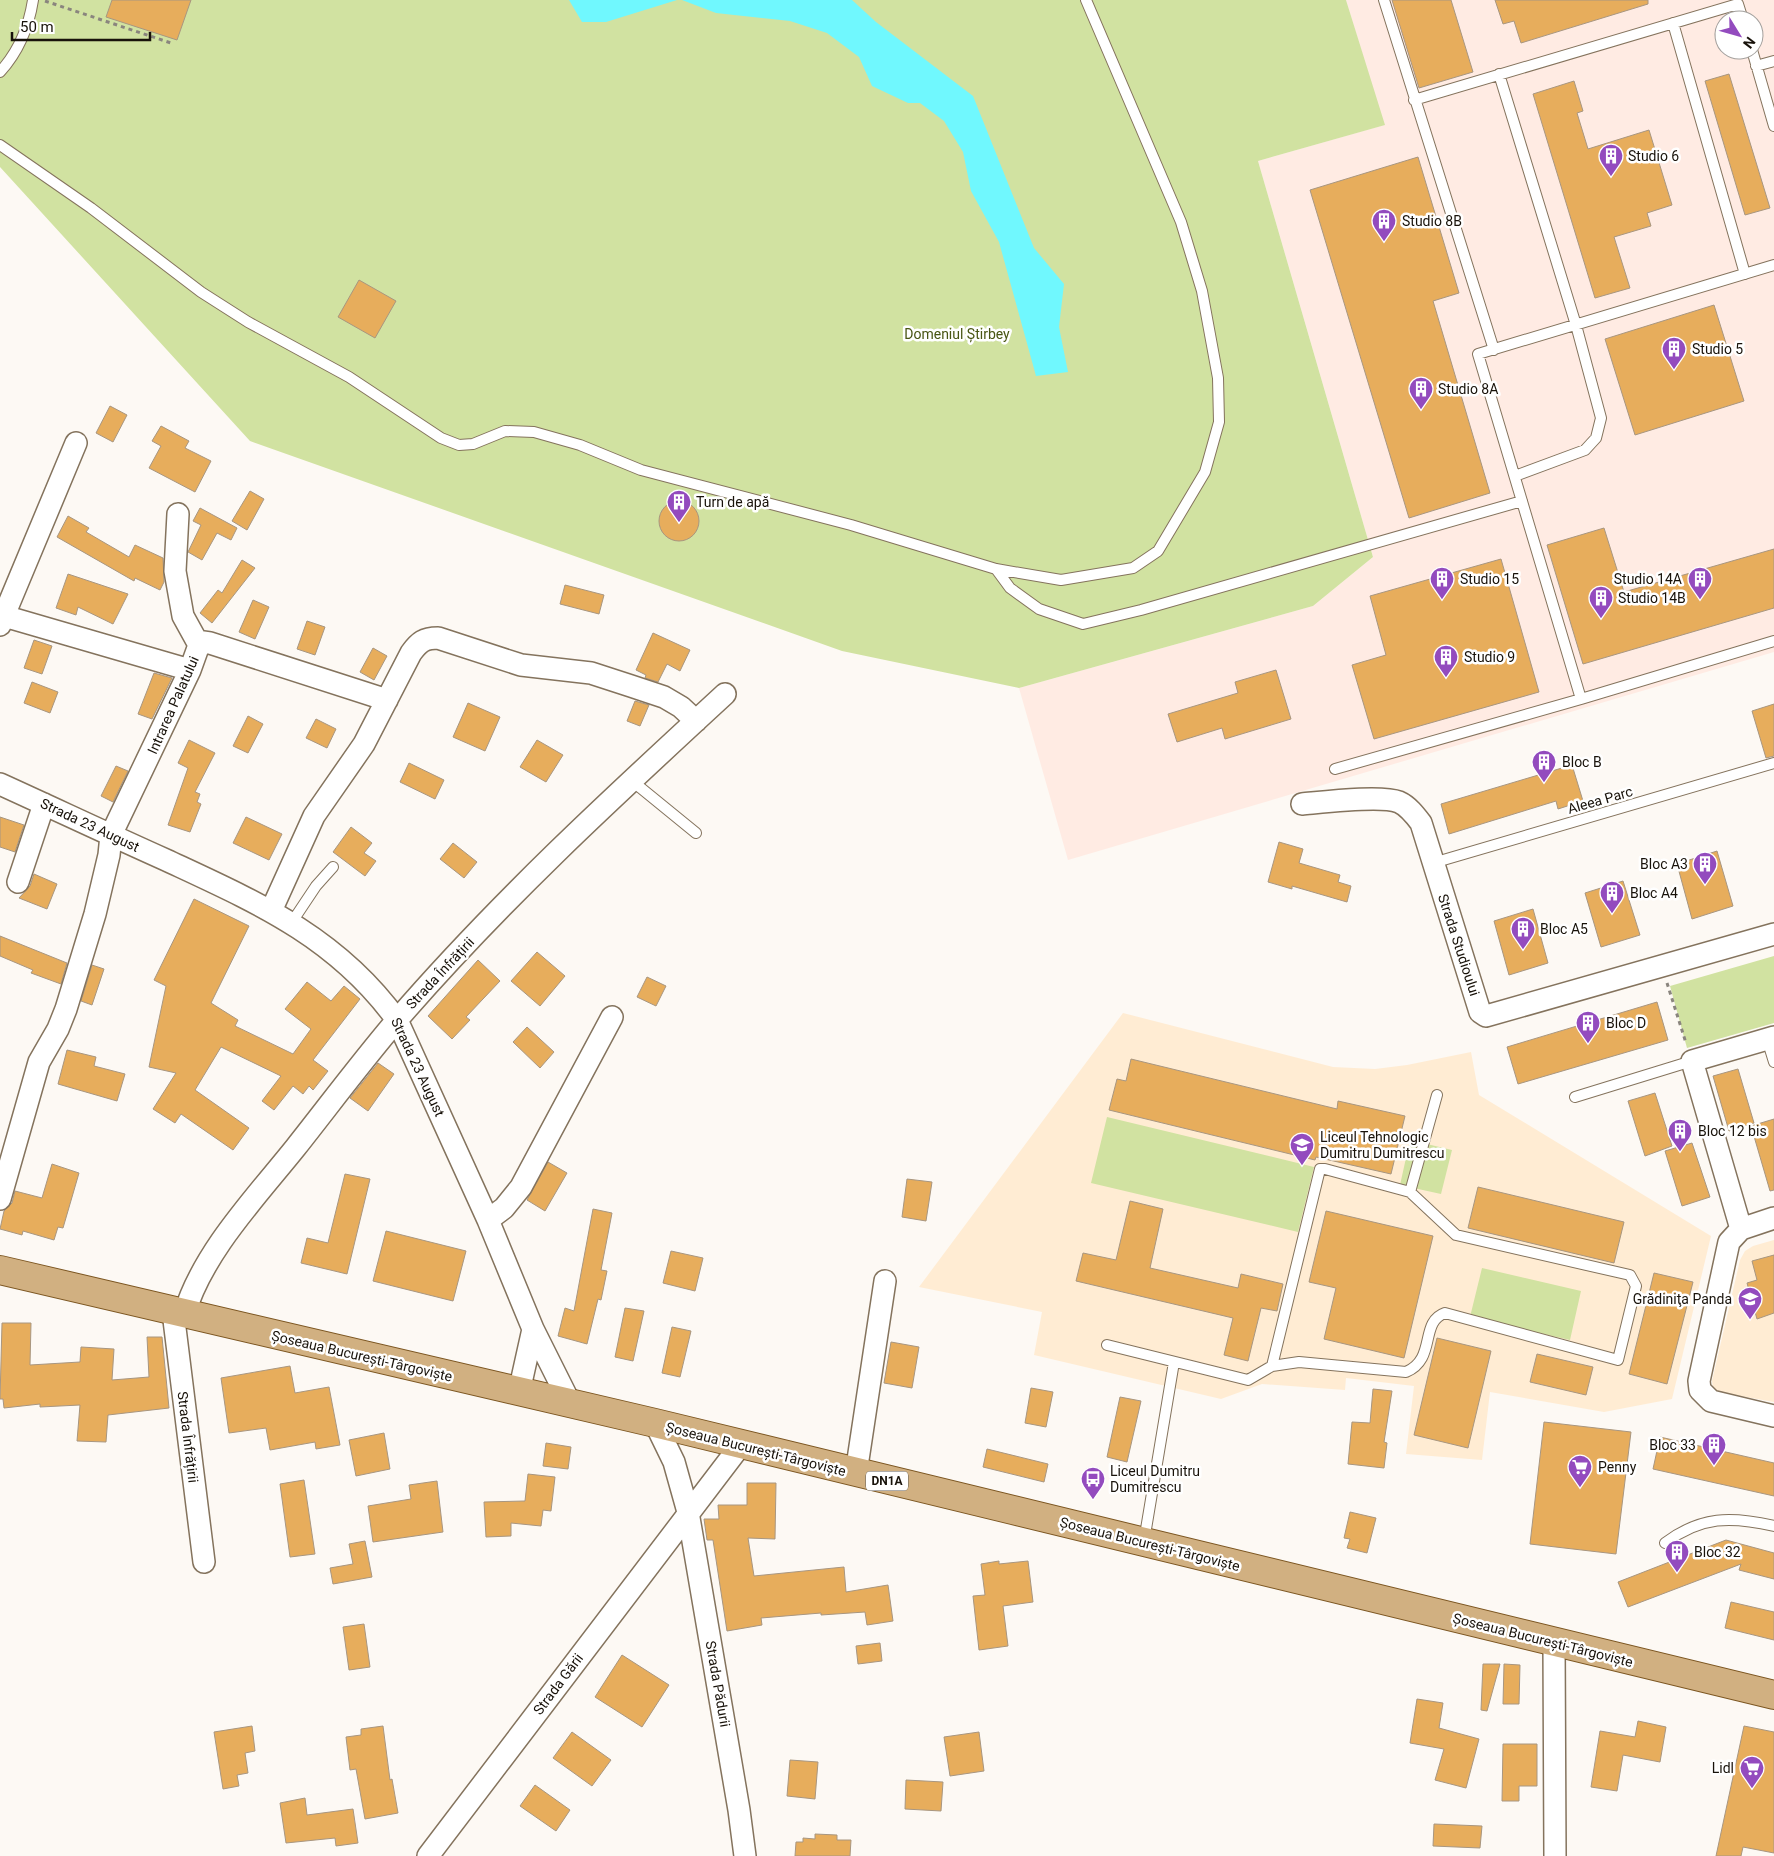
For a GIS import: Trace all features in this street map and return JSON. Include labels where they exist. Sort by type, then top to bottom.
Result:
[{"type":"main road","name":"Șoseaua București-Târgoviște","points":[[0,1270],[178,1314],[655,1424],[1774,1695]]},
{"type":"street","points":[[76,443],[2,620],[190,670]]},
{"type":"street","points":[[178,514],[175,571],[183,616],[199,645]]},
{"type":"street","points":[[271,910],[314,816],[364,744],[410,653],[418,642],[428,638],[438,638],[521,665],[591,673],[664,697],[681,707],[696,721]]},
{"type":"street","name":"Intrarea Palatului","points":[[0,1198],[39,1062],[58,1029],[66,1009],[96,914],[111,835],[190,670],[199,645],[203,642],[210,643],[387,700]]},
{"type":"street","name":"Strada Înfrățirii","points":[[204,1562],[178,1314],[199,1276],[243,1214],[397,1020],[538,869],[725,694]]},
{"type":"street","name":"Strada 23 August","points":[[0,784],[271,910],[325,945],[351,968],[385,1003],[397,1020],[488,1220],[533,1329],[570,1404]]},
{"type":"street","name":"Strada Studioului","points":[[1302,804],[1384,799],[1398,802],[1411,811],[1421,823],[1480,1012],[1486,1016],[1774,934]]},
{"type":"street","points":[[18,882],[44,804]]},
{"type":"street","points":[[488,1220],[504,1208],[521,1187],[612,1017]]},
{"type":"street","points":[[1741,1229],[1692,1060],[1770,1038]]},
{"type":"street","points":[[1774,1218],[1741,1229],[1729,1242],[1699,1381],[1700,1390],[1711,1401],[1774,1416]]},
{"type":"street","points":[[856,1474],[885,1281]]},
{"type":"street","points":[[519,1392],[533,1329]]},
{"type":"street","name":"Strada Pădurii","points":[[655,1424],[674,1462],[688,1512],[739,1810],[745,1856]]},
{"type":"street","name":"Strada Gării","points":[[428,1856],[740,1446]]},
{"type":"street","points":[[1554,1643],[1555,1856]]},
{"type":"lane","points":[[0,72],[9,63],[30,22],[33,0]]},
{"type":"lane","points":[[0,145],[91,208],[201,292],[248,322],[349,377],[441,438],[459,445],[473,444],[505,431],[534,432],[580,445],[640,470],[851,525],[996,569],[1061,580],[1133,568],[1158,551],[1205,472],[1219,422],[1218,378],[1202,291],[1181,222],[1086,0]]},
{"type":"lane","points":[[1384,0],[1494,350]]},
{"type":"lane","points":[[1414,100],[1738,2]]},
{"type":"lane","points":[[1673,23],[1745,274]]},
{"type":"lane","points":[[1754,60],[1774,126]]},
{"type":"lane","points":[[1756,66],[1774,61]]},
{"type":"lane","points":[[1499,74],[1576,325],[1600,418],[1596,438],[1585,450],[1515,476]]},
{"type":"lane","points":[[1581,699],[1478,354],[1774,265]]},
{"type":"lane","points":[[996,569],[1010,588],[1039,608],[1083,624],[1140,610],[1522,501]]},
{"type":"lane","points":[[1335,769],[1581,699],[1774,641]]},
{"type":"lane","name":"Aleea Parc","points":[[1433,863],[1774,763]]},
{"type":"lane","points":[[631,780],[696,833]]},
{"type":"lane","points":[[292,922],[316,886],[333,867]]},
{"type":"lane","points":[[1770,1038],[1774,1062]]},
{"type":"lane","points":[[1575,1097],[1692,1060]]},
{"type":"lane","points":[[1410,1192],[1437,1095]]},
{"type":"lane","points":[[1107,1345],[1248,1380],[1272,1366],[1299,1362],[1406,1372],[1417,1368],[1423,1359],[1432,1323],[1438,1315],[1445,1312],[1618,1360],[1636,1286],[1630,1275],[1456,1235],[1410,1192],[1325,1168],[1320,1169],[1272,1366]]},
{"type":"lane","points":[[1144,1543],[1174,1362]]},
{"type":"lane","points":[[1665,1544],[1681,1531],[1700,1523],[1718,1520],[1740,1520],[1774,1526]]},
{"type":"path","points":[[42,0],[174,44]]},
{"type":"path","points":[[1681,962],[1666,980],[1692,1060]]},
{"type":"shaded area","points":[[1346,0],[1774,0],[1774,652],[1068,860],[1019,688],[1313,606],[1373,557],[1258,161],[1384,125]]},
{"type":"shaded area","name":"Liceul Tehnologic Dumitru Dumitrescu","points":[[1123,1013],[1333,1067],[1375,1069],[1407,1065],[1471,1052],[1479,1095],[1711,1236],[1672,1399],[1604,1412],[1490,1392],[1482,1460],[1406,1454],[1414,1386],[1346,1378],[1345,1390],[1262,1384],[1221,1399],[1034,1355],[1042,1312],[919,1287]]},
{"type":"shaded area","name":"Grădiniţa Panda","points":[[1774,1240],[1774,1402],[1718,1392],[1713,1387],[1712,1381],[1740,1260],[1745,1251],[1753,1246]]},
{"type":"green space","name":"Domeniul Știrbey","points":[[0,0],[1346,0],[1385,125],[1258,161],[1373,557],[1313,606],[1019,688],[842,651],[250,441],[0,167]]},
{"type":"green space","points":[[1774,956],[1774,1023],[1687,1048],[1670,986]]},
{"type":"green space","points":[[1107,1117],[1314,1167],[1298,1232],[1091,1183]]},
{"type":"green space","points":[[1410,1140],[1452,1150],[1441,1194],[1400,1185]]},
{"type":"green space","points":[[1482,1268],[1581,1291],[1570,1340],[1470,1317]]},
{"type":"water","points":[[569,0],[677,0],[606,22],[582,22]]},
{"type":"water","points":[[682,0],[852,0],[876,22],[973,96],[1034,248],[1064,284],[1059,327],[1068,372],[1036,376],[999,242],[971,191],[963,152],[944,121],[920,103],[908,103],[872,86],[859,57],[827,33],[790,21],[716,13]]},
{"type":"building","points":[[112,0],[191,0],[177,40],[106,17]]},
{"type":"building","points":[[1392,0],[1451,0],[1473,72],[1419,88]]},
{"type":"building","points":[[1495,0],[1648,0],[1648,4],[1521,43],[1514,21],[1503,24]]},
{"type":"building","points":[[1729,74],[1770,208],[1745,215],[1705,81]]},
{"type":"building","name":"Studio 6","points":[[1574,81],[1583,111],[1577,113],[1588,149],[1649,130],[1672,205],[1647,213],[1651,226],[1614,237],[1630,288],[1595,298],[1533,94]]},
{"type":"building","points":[[1418,157],[1459,293],[1433,301],[1490,493],[1409,518],[1310,190]]},
{"type":"building","points":[[359,280],[396,301],[375,338],[338,317]]},
{"type":"building","name":"Studio 5","points":[[1714,305],[1744,401],[1635,435],[1605,339]]},
{"type":"building","points":[[110,406],[127,415],[113,442],[96,433]]},
{"type":"building","points":[[161,426],[189,441],[185,448],[211,461],[195,492],[149,468],[161,446],[152,441]]},
{"type":"building","points":[[250,491],[264,499],[247,530],[232,521]]},
{"type":"building","name":"Turn de apă","points":[[683,501],[690,504],[696,510],[699,521],[698,529],[690,538],[683,541],[675,541],[668,538],[660,529],[659,517],[662,510],[671,502]]},
{"type":"building","points":[[200,508],[237,528],[231,540],[217,533],[202,560],[188,552],[201,525],[193,521]]},
{"type":"building","points":[[68,516],[89,528],[86,532],[129,557],[135,545],[163,558],[164,582],[160,590],[135,578],[134,581],[57,537]]},
{"type":"building","points":[[1604,528],[1624,592],[1774,549],[1774,608],[1583,664],[1547,545]]},
{"type":"building","name":"Studio 9","points":[[1501,559],[1539,692],[1374,739],[1352,665],[1386,655],[1370,596]]},
{"type":"building","points":[[242,560],[255,568],[212,623],[200,613],[218,590],[222,593]]},
{"type":"building","points":[[68,574],[128,594],[113,624],[78,607],[76,615],[56,608]]},
{"type":"building","points":[[565,585],[604,595],[599,614],[560,604]]},
{"type":"building","points":[[253,600],[269,607],[255,639],[239,632]]},
{"type":"building","points":[[307,621],[325,627],[315,655],[297,649]]},
{"type":"building","points":[[653,633],[690,650],[680,671],[667,664],[658,682],[645,678],[646,675],[636,670]]},
{"type":"building","points":[[34,640],[52,646],[42,674],[24,668]]},
{"type":"building","points":[[373,648],[387,656],[374,680],[360,672]]},
{"type":"building","points":[[1276,670],[1291,719],[1225,739],[1222,728],[1177,742],[1168,714],[1238,693],[1235,682]]},
{"type":"building","points":[[154,673],[172,678],[152,719],[138,714]]},
{"type":"building","points":[[32,682],[58,692],[50,713],[24,703]]},
{"type":"building","points":[[635,701],[649,705],[640,726],[627,721]]},
{"type":"building","points":[[468,703],[500,717],[485,751],[453,737]]},
{"type":"building","points":[[1774,704],[1774,756],[1766,758],[1752,711]]},
{"type":"building","points":[[248,716],[263,724],[248,753],[233,746]]},
{"type":"building","points":[[316,719],[336,729],[327,748],[306,738]]},
{"type":"building","points":[[189,740],[215,753],[195,792],[200,794],[197,802],[201,804],[190,832],[168,825],[188,768],[178,763]]},
{"type":"building","points":[[537,740],[563,755],[546,782],[520,767]]},
{"type":"building","points":[[409,763],[444,780],[435,799],[400,782]]},
{"type":"building","name":"Bloc B","points":[[1572,765],[1583,801],[1558,809],[1556,801],[1449,834],[1441,804]]},
{"type":"building","points":[[116,766],[128,771],[113,802],[101,796]]},
{"type":"building","points":[[0,817],[24,825],[15,852],[0,847]]},
{"type":"building","points":[[246,817],[282,834],[269,860],[233,843]]},
{"type":"building","points":[[351,827],[372,843],[364,853],[376,861],[365,876],[333,852]]},
{"type":"building","points":[[1279,842],[1303,849],[1299,863],[1340,875],[1338,882],[1351,886],[1347,902],[1292,886],[1292,889],[1268,882]]},
{"type":"building","points":[[453,843],[477,862],[464,878],[440,859]]},
{"type":"building","name":"Bloc A3","points":[[1717,851],[1733,906],[1692,919],[1677,864]]},
{"type":"building","points":[[34,874],[57,884],[47,909],[19,898],[30,886]]},
{"type":"building","name":"Bloc A4","points":[[1623,881],[1640,935],[1601,947],[1585,893]]},
{"type":"building","points":[[194,899],[249,926],[211,1003],[238,1020],[235,1026],[293,1054],[311,1029],[285,1009],[307,982],[331,1001],[344,986],[360,999],[313,1060],[328,1071],[313,1090],[309,1086],[303,1094],[293,1086],[274,1110],[262,1101],[281,1076],[221,1047],[195,1090],[249,1128],[233,1150],[181,1114],[175,1123],[153,1109],[176,1073],[149,1067],[166,986],[154,980]]},
{"type":"building","name":"Bloc A5","points":[[1533,909],[1548,963],[1509,975],[1494,921]]},
{"type":"building","points":[[0,936],[67,963],[61,984],[31,973],[33,970],[0,956]]},
{"type":"building","points":[[537,952],[565,976],[540,1006],[511,981]]},
{"type":"building","points":[[478,960],[500,981],[466,1017],[470,1020],[452,1039],[428,1016]]},
{"type":"building","points":[[92,965],[104,969],[92,1005],[81,1001]]},
{"type":"building","points":[[647,977],[666,986],[656,1006],[637,997]]},
{"type":"building","name":"Bloc D","points":[[1657,1002],[1668,1040],[1518,1084],[1507,1047]]},
{"type":"building","points":[[527,1027],[554,1052],[540,1068],[513,1042]]},
{"type":"building","points":[[67,1050],[96,1057],[94,1066],[125,1074],[117,1101],[58,1084]]},
{"type":"building","points":[[1131,1059],[1337,1109],[1338,1101],[1405,1116],[1391,1174],[1316,1157],[1315,1160],[1109,1110],[1117,1079],[1126,1081]]},
{"type":"building","points":[[378,1063],[394,1074],[368,1111],[350,1098]]},
{"type":"building","points":[[1738,1069],[1754,1123],[1729,1131],[1713,1076]]},
{"type":"building","points":[[1655,1093],[1672,1146],[1645,1156],[1628,1101]]},
{"type":"building","points":[[1774,1119],[1774,1190],[1770,1191],[1751,1126]]},
{"type":"building","points":[[1692,1143],[1710,1197],[1682,1206],[1665,1151]]},
{"type":"building","points":[[548,1162],[567,1173],[545,1211],[527,1200]]},
{"type":"building","points":[[52,1164],[79,1173],[63,1228],[58,1227],[54,1240],[23,1231],[22,1235],[0,1229],[4,1211],[12,1203],[15,1191],[42,1198]]},
{"type":"building","points":[[345,1174],[370,1179],[347,1274],[301,1263],[307,1238],[328,1243]]},
{"type":"building","points":[[907,1179],[932,1182],[926,1221],[902,1217]]},
{"type":"building","points":[[1478,1187],[1624,1222],[1614,1263],[1468,1228]]},
{"type":"building","points":[[1130,1201],[1163,1209],[1150,1268],[1238,1288],[1241,1274],[1283,1284],[1277,1311],[1261,1308],[1248,1361],[1224,1355],[1233,1318],[1076,1281],[1083,1253],[1116,1260]]},
{"type":"building","points":[[593,1209],[612,1213],[601,1270],[607,1271],[601,1300],[598,1299],[587,1344],[558,1336],[565,1308],[574,1311]]},
{"type":"building","points":[[1326,1211],[1433,1236],[1404,1358],[1324,1339],[1336,1288],[1309,1282]]},
{"type":"building","points":[[386,1231],[466,1251],[453,1301],[373,1281]]},
{"type":"building","points":[[671,1251],[703,1258],[695,1291],[663,1283]]},
{"type":"building","points":[[1774,1255],[1774,1313],[1757,1319],[1747,1283],[1757,1280],[1752,1261]]},
{"type":"building","points":[[1654,1273],[1693,1282],[1667,1384],[1629,1374]]},
{"type":"building","points":[[625,1308],[644,1311],[633,1361],[615,1357]]},
{"type":"building","points":[[2,1323],[31,1323],[30,1365],[80,1362],[81,1347],[114,1349],[112,1380],[149,1377],[147,1337],[162,1337],[169,1408],[108,1415],[106,1442],[77,1441],[80,1405],[40,1407],[40,1404],[4,1408],[3,1399],[0,1399]]},
{"type":"building","points":[[672,1327],[691,1331],[680,1377],[662,1373]]},
{"type":"building","points":[[1437,1338],[1491,1351],[1468,1448],[1414,1435]]},
{"type":"building","points":[[891,1342],[919,1347],[912,1388],[884,1383]]},
{"type":"building","points":[[1537,1354],[1593,1367],[1586,1395],[1530,1382]]},
{"type":"building","points":[[290,1366],[295,1393],[329,1387],[340,1445],[316,1449],[315,1442],[270,1450],[266,1428],[229,1433],[221,1378]]},
{"type":"building","points":[[1031,1388],[1053,1392],[1046,1427],[1025,1423]]},
{"type":"building","points":[[1373,1389],[1392,1391],[1384,1442],[1387,1443],[1384,1468],[1348,1464],[1352,1422],[1370,1423]]},
{"type":"building","points":[[1120,1397],[1141,1401],[1127,1462],[1107,1457]]},
{"type":"building","name":"Penny","points":[[1544,1422],[1631,1432],[1616,1554],[1530,1544]]},
{"type":"building","points":[[384,1433],[390,1469],[356,1476],[349,1440]]},
{"type":"building","name":"Bloc 33","points":[[1660,1437],[1774,1463],[1774,1496],[1653,1469]]},
{"type":"building","points":[[546,1443],[571,1447],[568,1469],[543,1466]]},
{"type":"building","points":[[987,1449],[1048,1464],[1044,1482],[983,1467]]},
{"type":"building","points":[[528,1474],[555,1477],[551,1511],[543,1510],[541,1526],[511,1523],[511,1536],[486,1537],[484,1502],[525,1501]]},
{"type":"building","points":[[304,1480],[315,1554],[290,1557],[280,1484]]},
{"type":"building","points":[[437,1481],[443,1532],[373,1542],[368,1506],[411,1499],[409,1485]]},
{"type":"building","points":[[747,1483],[776,1483],[775,1539],[748,1538],[754,1576],[844,1567],[846,1592],[888,1585],[893,1621],[867,1625],[865,1612],[821,1615],[821,1613],[761,1618],[762,1625],[727,1631],[713,1540],[707,1540],[704,1519],[719,1519],[718,1505],[747,1505]]},
{"type":"building","points":[[1350,1512],[1376,1518],[1367,1553],[1347,1548],[1350,1539],[1344,1538]]},
{"type":"building","name":"Bloc 32","points":[[1726,1540],[1774,1553],[1774,1579],[1739,1570],[1741,1564],[1628,1607],[1618,1582]]},
{"type":"building","points":[[365,1541],[372,1577],[333,1584],[330,1568],[353,1564],[349,1544]]},
{"type":"building","points":[[999,1561],[999,1564],[1028,1561],[1033,1602],[1003,1606],[1008,1646],[979,1650],[973,1596],[985,1595],[981,1564]]},
{"type":"building","points":[[1731,1602],[1774,1612],[1774,1640],[1725,1628]]},
{"type":"building","points":[[364,1624],[370,1667],[349,1670],[343,1627]]},
{"type":"building","points":[[880,1643],[882,1661],[858,1664],[856,1646]]},
{"type":"building","points":[[622,1655],[669,1685],[642,1727],[595,1697]]},
{"type":"building","points":[[1483,1664],[1500,1664],[1487,1711],[1481,1710]]},
{"type":"building","points":[[1504,1664],[1520,1665],[1519,1704],[1503,1704]]},
{"type":"building","points":[[1417,1699],[1443,1703],[1439,1728],[1479,1739],[1466,1788],[1435,1780],[1444,1749],[1410,1743]]},
{"type":"building","points":[[1638,1721],[1666,1727],[1660,1762],[1623,1755],[1617,1791],[1591,1787],[1600,1731],[1635,1737]]},
{"type":"building","points":[[252,1726],[255,1751],[245,1753],[248,1773],[237,1775],[239,1786],[223,1789],[214,1732]]},
{"type":"building","points":[[383,1726],[390,1780],[392,1779],[398,1813],[365,1819],[356,1769],[350,1770],[346,1737],[361,1735],[361,1729]]},
{"type":"building","name":"Lidl","points":[[1744,1726],[1774,1732],[1774,1853],[1743,1847],[1741,1856],[1716,1856]]},
{"type":"building","points":[[572,1732],[611,1760],[592,1786],[553,1758]]},
{"type":"building","points":[[979,1732],[984,1771],[950,1776],[944,1737]]},
{"type":"building","points":[[1503,1744],[1537,1744],[1537,1786],[1519,1786],[1519,1801],[1502,1801]]},
{"type":"building","points":[[790,1760],[818,1762],[815,1799],[787,1796]]},
{"type":"building","points":[[906,1780],[943,1782],[941,1811],[905,1809]]},
{"type":"building","points":[[535,1785],[570,1810],[556,1831],[520,1806]]},
{"type":"building","points":[[305,1798],[307,1815],[353,1809],[358,1843],[336,1846],[335,1838],[286,1843],[280,1803]]},
{"type":"building","points":[[1434,1824],[1482,1826],[1480,1848],[1433,1846]]},
{"type":"building","points":[[815,1834],[837,1835],[837,1840],[851,1840],[850,1856],[795,1856],[796,1842],[803,1842],[803,1838],[815,1839]]},
{"type":"place","name":"Studio 6","points":[[1611,177]]},
{"type":"place","name":"Studio 8B","points":[[1384,242]]},
{"type":"place","name":"Studio 5","points":[[1674,370]]},
{"type":"place","name":"Studio 8A","points":[[1421,410]]},
{"type":"place","name":"Turn de apă","points":[[679,523]]},
{"type":"place","name":"Studio 15","points":[[1442,600]]},
{"type":"place","name":"Studio 14A","points":[[1700,600]]},
{"type":"place","name":"Studio 14B","points":[[1601,619]]},
{"type":"place","name":"Studio 9","points":[[1446,678]]},
{"type":"place","name":"Bloc B","points":[[1544,783]]},
{"type":"place","name":"Bloc A3","points":[[1705,885]]},
{"type":"place","name":"Bloc A4","points":[[1612,914]]},
{"type":"place","name":"Bloc A5","points":[[1523,950]]},
{"type":"place","name":"Bloc D","points":[[1588,1044]]},
{"type":"place","name":"Bloc 12 bis","points":[[1680,1152]]},
{"type":"place","name":"Liceul Tehnologic Dumitru Dumitrescu","points":[[1302,1166]]},
{"type":"place","name":"Grădiniţa Panda","points":[[1750,1320]]},
{"type":"place","name":"Bloc 33","points":[[1714,1466]]},
{"type":"place","name":"Penny","points":[[1580,1488]]},
{"type":"place","name":"Liceul Dumitru Dumitrescu","points":[[1093,1500]]},
{"type":"place","name":"Bloc 32","points":[[1677,1573]]},
{"type":"place","name":"Lidl","points":[[1752,1789]]}]
